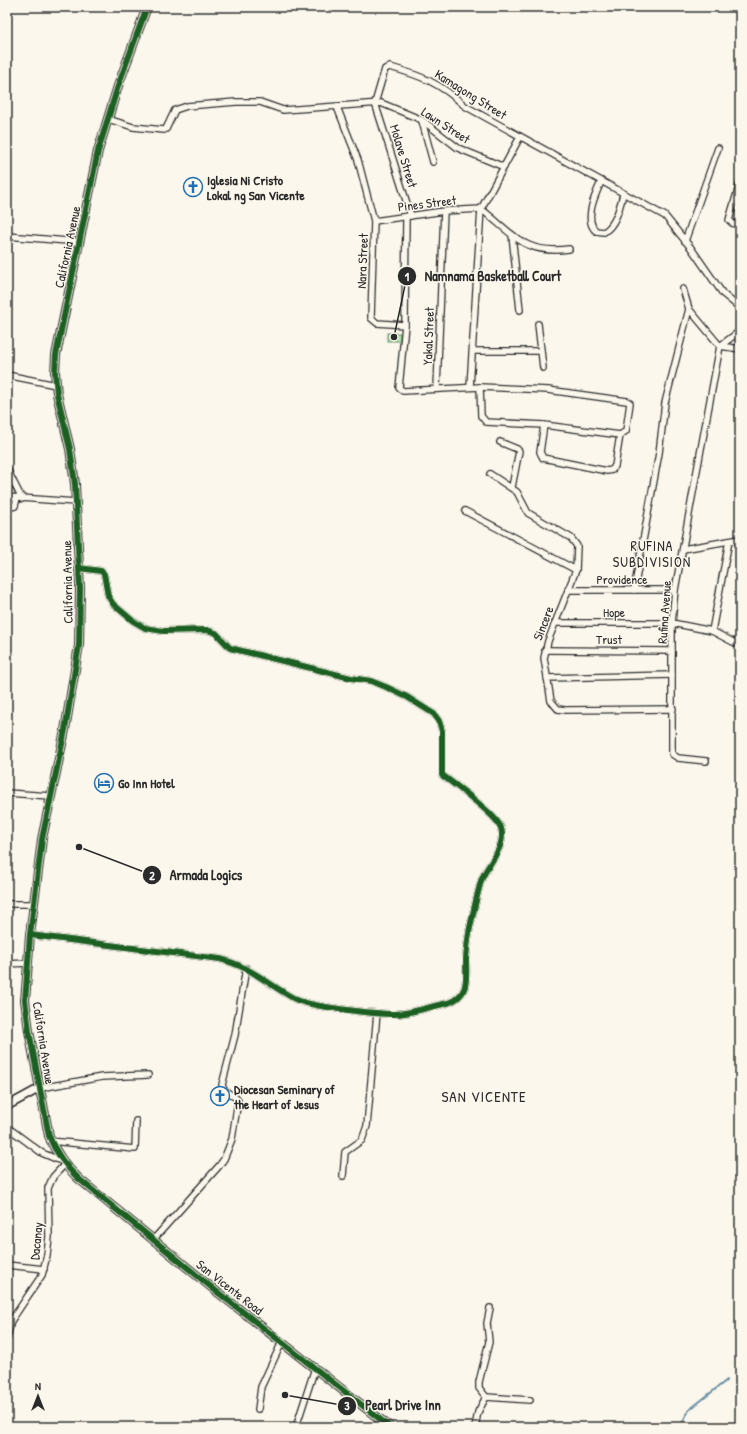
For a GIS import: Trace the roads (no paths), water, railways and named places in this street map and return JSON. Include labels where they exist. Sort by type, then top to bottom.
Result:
[{"type":"street","name":"California Avenue","points":[[62,1163],[50,1140],[26,1012],[30,935],[42,839],[65,730],[79,645],[79,568],[76,502],[72,461],[56,385],[55,372],[58,343],[98,151],[147,7]]},
{"type":"street","name":"Kamagong Street","points":[[375,103],[385,69],[390,67],[430,80],[448,90],[466,106],[600,182],[665,216],[685,240],[723,294],[740,308]]},
{"type":"street","points":[[108,119],[133,127],[166,129],[175,110],[187,106],[249,101],[260,102],[284,110],[375,103]]},
{"type":"street","name":"Lawn Street","points":[[375,103],[388,105],[422,120],[458,148],[504,167]]},
{"type":"street","name":"Molave Street","points":[[375,103],[408,216],[405,325]]},
{"type":"street","name":"Nara Street","points":[[337,107],[358,160],[374,221],[371,318],[377,323],[405,325]]},
{"type":"street","points":[[422,120],[433,162]]},
{"type":"street","points":[[470,387],[481,209],[520,137]]},
{"type":"street","points":[[685,240],[718,148]]},
{"type":"street","points":[[600,182],[592,201],[590,214],[592,224],[596,231],[604,232],[612,224],[619,210],[623,194]]},
{"type":"street","points":[[740,183],[729,220],[740,225]]},
{"type":"street","points":[[481,209],[526,245],[536,249],[554,251],[569,249]]},
{"type":"street","name":"Pines Street","points":[[374,221],[481,209]]},
{"type":"street","name":"Yakal Street","points":[[436,388],[444,212]]},
{"type":"street","points":[[512,235],[520,310]]},
{"type":"street","points":[[7,236],[80,242]]},
{"type":"street","points":[[683,289],[689,309],[720,346],[740,348]]},
{"type":"street","points":[[634,590],[659,453],[665,403],[689,309]]},
{"type":"street","points":[[538,324],[543,368]]},
{"type":"street","points":[[405,325],[399,385],[399,388],[403,391],[470,387],[480,387],[548,390],[627,401],[630,406],[626,431],[620,435],[544,425],[486,422],[481,416],[480,387]]},
{"type":"street","points":[[720,346],[740,331]]},
{"type":"street","name":"Rufina Avenue","points":[[706,761],[678,758],[672,754],[672,623],[675,590],[720,346]]},
{"type":"street","points":[[473,351],[541,351]]},
{"type":"street","points":[[7,375],[56,385]]},
{"type":"street","points":[[544,425],[540,452],[543,458],[607,471],[612,470],[615,466],[620,435]]},
{"type":"street","points":[[500,442],[519,451],[512,487]]},
{"type":"street","points":[[7,469],[19,498],[15,506],[7,508]]},
{"type":"street","name":"Sincere","points":[[490,474],[512,487],[522,499],[528,513],[574,540],[577,546],[576,570],[545,650],[547,678],[551,701],[558,709],[673,710]]},
{"type":"street","points":[[7,497],[76,502]]},
{"type":"street","points":[[465,511],[576,570]]},
{"type":"street","points":[[683,549],[740,539]]},
{"type":"street","points":[[712,631],[729,541]]},
{"type":"street","points":[[30,935],[220,959],[246,968],[296,1000],[304,1003],[395,1014],[448,1003],[455,1000],[464,992],[467,982],[468,932],[481,879],[501,844],[501,828],[495,820],[478,803],[442,776],[442,731],[439,721],[434,714],[407,697],[371,681],[351,678],[230,648],[216,633],[207,630],[163,631],[145,628],[133,622],[113,604],[108,596],[104,574],[101,571],[79,568]]},
{"type":"street","name":"Providence","points":[[568,590],[675,590]]},
{"type":"street","name":"Hope","points":[[555,623],[672,623],[712,631],[735,643],[738,641],[740,630]]},
{"type":"street","name":"Trust","points":[[545,650],[672,651]]},
{"type":"street","points":[[547,678],[672,675]]},
{"type":"street","points":[[7,793],[50,796]]},
{"type":"street","points":[[7,904],[33,904]]},
{"type":"street","points":[[7,964],[28,963]]},
{"type":"street","points":[[153,1240],[219,1166],[232,1138],[238,1101],[224,1090],[222,1085],[235,1035],[246,968]]},
{"type":"street","points":[[342,1176],[345,1152],[362,1140],[367,1126],[377,1013]]},
{"type":"street","points":[[7,1106],[40,1088],[102,1077],[148,1075]]},
{"type":"street","points":[[50,1140],[135,1149],[136,1121]]},
{"type":"street","points":[[7,1127],[42,1153],[62,1163]]},
{"type":"street","name":"San Vicente Road","points":[[62,1163],[153,1240],[390,1427]]},
{"type":"street","name":"Dacanay","points":[[7,1338],[11,1321],[30,1296],[44,1269],[49,1237],[48,1188],[52,1177],[62,1163]]},
{"type":"street","points":[[7,1265],[44,1269]]},
{"type":"street","points":[[490,1308],[487,1323],[489,1342],[479,1382],[479,1388],[486,1397],[530,1400]]},
{"type":"street","points":[[258,1409],[261,1388],[282,1342]]},
{"type":"street","points":[[296,1427],[315,1368]]},
{"type":"street","points":[[474,1427],[478,1412],[486,1397]]},
{"type":"waterway","points":[[680,1427],[689,1410],[727,1380]]},
{"type":"place","name":"Iglesia Ni Cristo Lokal ng San Vicente","points":[[193,187]]},
{"type":"place","name":"Namnama Basketball Court","points":[[394,337]]},
{"type":"place","name":"Go Inn Hotel","points":[[104,783]]},
{"type":"place","name":"Armada Logics","points":[[79,847]]},
{"type":"place","name":"Diocesan Seminary of the Heart of Jesus","points":[[220,1096]]},
{"type":"place","name":"Pearl Drive Inn","points":[[285,1395]]},
{"type":"district","name":"RUFINA SUBDIVISION","points":[[652,554]]},
{"type":"district","name":"SAN VICENTE","points":[[484,1097]]}]
